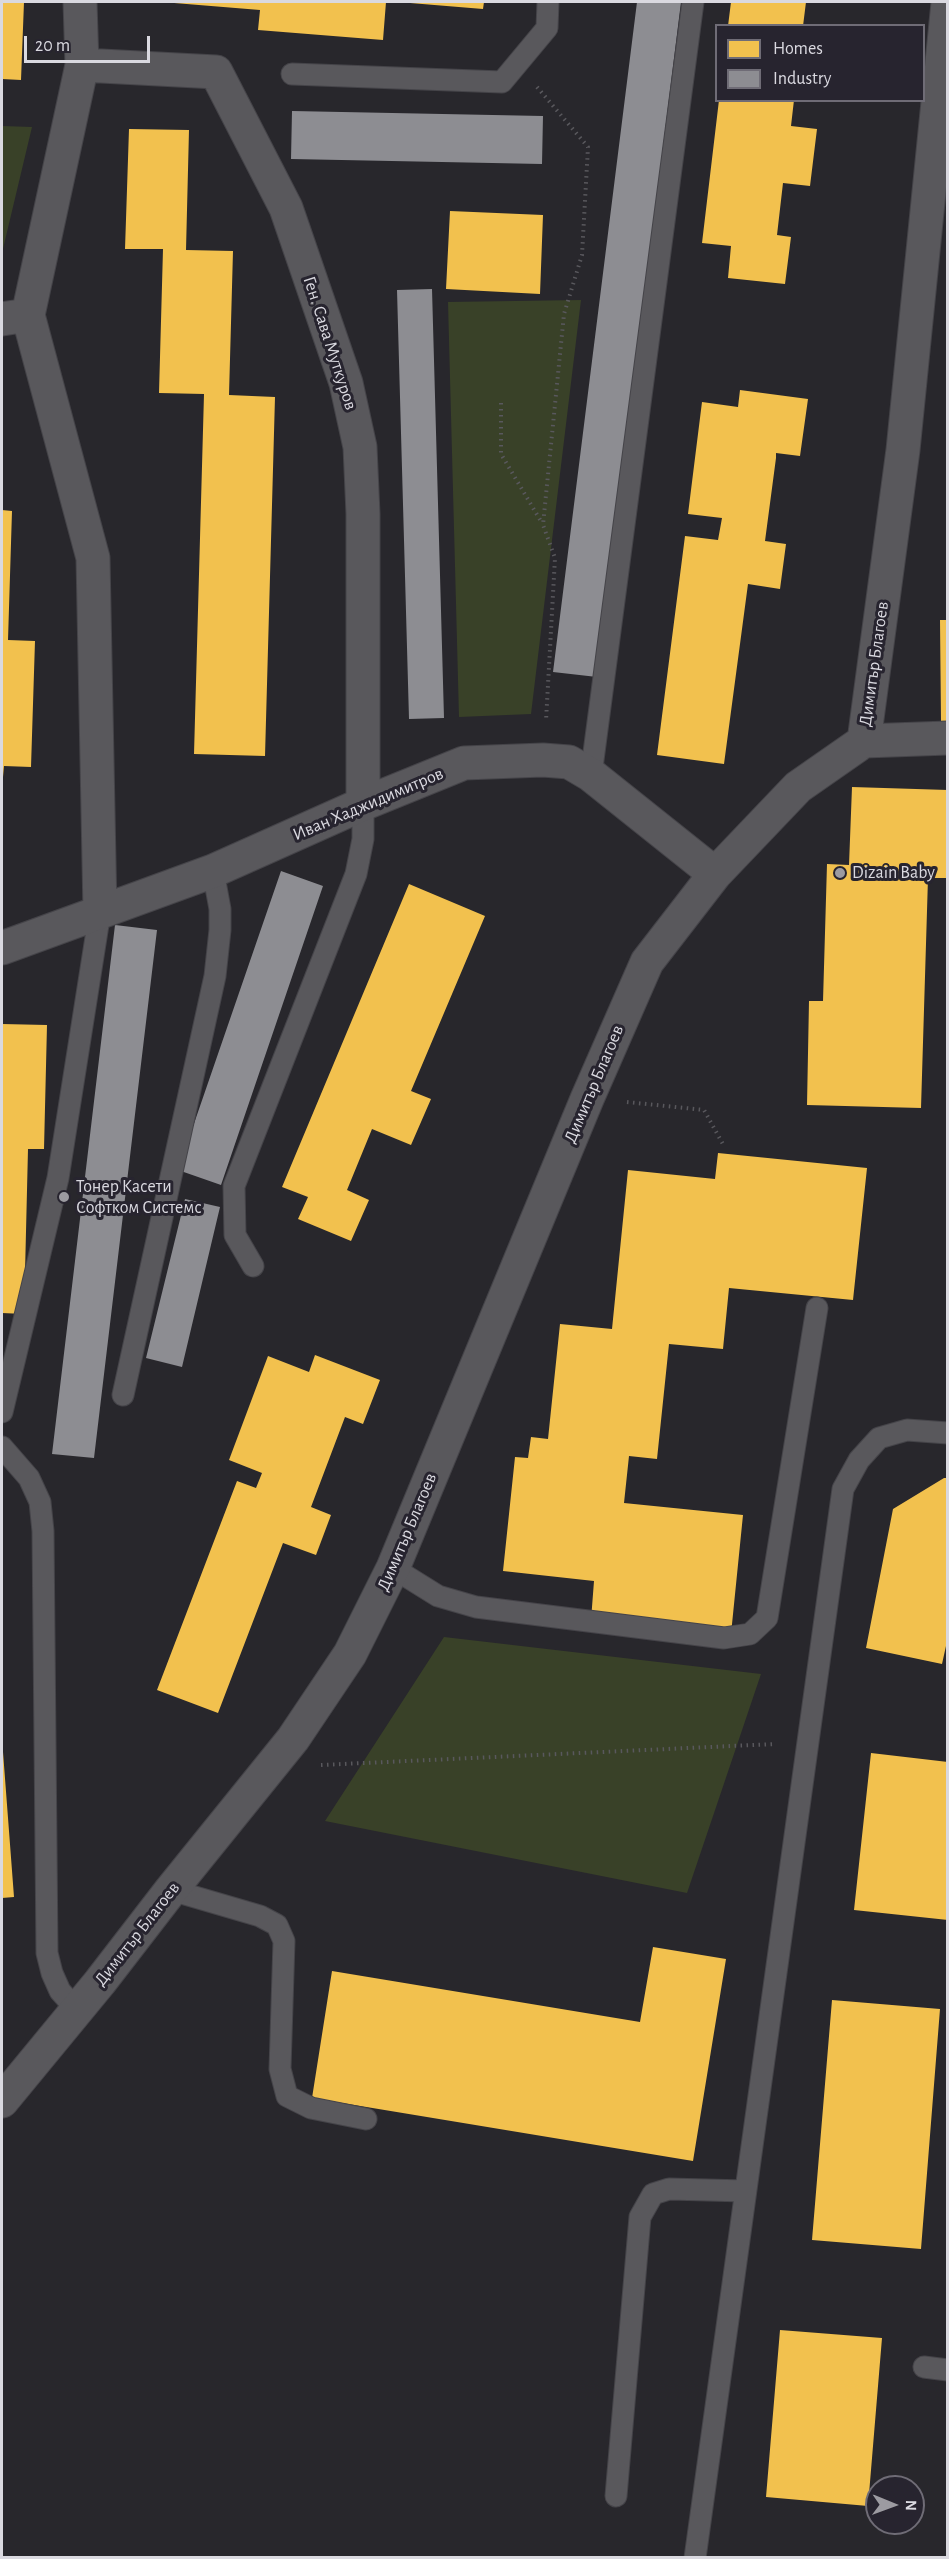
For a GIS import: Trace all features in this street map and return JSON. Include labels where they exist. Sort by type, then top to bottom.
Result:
[{"type":"street","points":[[80,2],[82,65],[15,317],[93,558],[100,912]]},
{"type":"street","name":"Димитър Благоев","points":[[2,2101],[293,1739],[350,1654],[393,1569],[587,1099],[647,962],[715,874],[798,788],[864,741],[903,450],[936,249],[948,3]]},
{"type":"street","name":"Ген. Сава Муткуров","points":[[82,65],[216,72],[286,208],[346,383],[360,447],[363,514],[363,804]]},
{"type":"street","points":[[864,741],[948,738]]},
{"type":"street","name":"Иван Хаджидимитров","points":[[2,948],[213,871],[363,804],[464,763],[543,760],[569,762],[591,775],[715,874]]},
{"type":"lane","points":[[292,74],[502,82],[547,28],[548,2]]},
{"type":"lane","points":[[591,775],[693,2]]},
{"type":"lane","points":[[253,1266],[235,1235],[234,1186],[357,874],[363,839],[363,804]]},
{"type":"lane","points":[[123,1395],[215,976],[220,909],[213,871]]},
{"type":"lane","points":[[2,1412],[58,1178],[100,912]]},
{"type":"lane","points":[[393,1569],[438,1596],[476,1607],[724,1638],[750,1634],[767,1618],[817,1308]]},
{"type":"lane","points":[[695,2558],[843,1489],[859,1460],[879,1438],[907,1430],[948,1433]]},
{"type":"lane","points":[[2,1447],[29,1478],[40,1502],[44,1531],[47,1953],[60,1991],[77,2010]]},
{"type":"lane","points":[[171,1890],[260,1916],[277,1925],[284,1941],[280,2069],[287,2096],[310,2109],[366,2119]]},
{"type":"lane","points":[[616,2496],[640,2217],[653,2194],[669,2189],[745,2191]]},
{"type":"lane","points":[[924,2367],[948,2370]]},
{"type":"path","points":[[517,64],[588,147],[582,255],[564,314],[543,525]]},
{"type":"path","points":[[501,403],[501,454],[543,525],[555,558],[543,760]]},
{"type":"path","points":[[587,1099],[699,1108],[708,1115],[724,1146]]},
{"type":"path","points":[[275,1760],[325,1765],[702,1746],[809,1743]]},
{"type":"green space","points":[[2,126],[32,127],[2,253]]},
{"type":"green space","points":[[581,300],[531,714],[459,717],[448,302]]},
{"type":"green space","points":[[444,1637],[761,1674],[687,1893],[325,1821]]},
{"type":"building: Homes","points":[[2,2],[24,2],[21,80],[2,79]]},
{"type":"building: Homes","points":[[162,2],[386,2],[383,40],[258,30],[260,10]]},
{"type":"building: Homes","points":[[398,2],[484,2],[483,9]]},
{"type":"building: Homes","points":[[731,2],[806,2],[803,24],[728,24]]},
{"type":"building: Homes","points":[[719,102],[794,102],[791,126],[817,129],[810,186],[783,183],[777,235],[791,237],[785,284],[728,278],[731,246],[702,243]]},
{"type":"building: Homes","points":[[129,129],[189,130],[186,250],[233,251],[229,395],[275,397],[265,756],[194,754],[204,394],[159,393],[163,249],[125,249]]},
{"type":"building: Homes","points":[[450,211],[543,215],[540,294],[446,289]]},
{"type":"building: Homes","points":[[740,390],[808,399],[800,456],[776,453],[765,541],[786,544],[780,589],[748,584],[724,764],[657,755],[685,536],[718,540],[722,518],[688,514],[702,402],[738,407]]},
{"type":"building: Homes","points":[[2,510],[12,511],[8,640],[35,641],[31,767],[4,766],[3,777],[2,777]]},
{"type":"building: Homes","points":[[940,620],[948,620],[948,721],[941,721]]},
{"type":"building: Homes","points":[[852,787],[948,790],[948,878],[928,878],[921,1108],[807,1105],[809,1001],[823,1001],[827,864],[849,865]]},
{"type":"building: Homes","points":[[409,884],[485,916],[411,1091],[431,1099],[411,1145],[372,1129],[347,1190],[369,1200],[351,1241],[298,1219],[308,1197],[282,1187]]},
{"type":"building: Homes","points":[[2,1024],[47,1025],[44,1149],[28,1149],[24,1314],[2,1313]]},
{"type":"building: Homes","points":[[718,1153],[867,1168],[853,1300],[729,1288],[723,1349],[669,1344],[657,1459],[629,1456],[624,1503],[743,1515],[731,1634],[591,1620],[594,1581],[503,1571],[515,1457],[528,1458],[531,1437],[548,1439],[560,1324],[612,1329],[628,1170],[715,1179]]},
{"type":"building: Homes","points":[[315,1355],[380,1380],[363,1424],[345,1417],[311,1507],[331,1515],[316,1555],[283,1543],[218,1713],[157,1690],[237,1481],[256,1488],[262,1473],[229,1460],[268,1356],[309,1372]]},
{"type":"building: Homes","points":[[944,1478],[948,1478],[948,1637],[942,1664],[866,1648],[893,1509]]},
{"type":"building: Homes","points":[[2,1753],[14,1897],[2,1898]]},
{"type":"building: Homes","points":[[871,1753],[948,1762],[948,1920],[854,1910]]},
{"type":"building: Homes","points":[[653,1947],[726,1959],[693,2161],[312,2098],[332,1971],[640,2022]]},
{"type":"building: Homes","points":[[832,2000],[940,2009],[921,2249],[812,2240]]},
{"type":"building: Homes","points":[[780,2330],[882,2338],[871,2475],[865,2475],[865,2506],[766,2497]]},
{"type":"building: Industry","points":[[637,2],[681,2],[597,677],[553,672]]},
{"type":"building: Industry","points":[[292,111],[543,116],[542,164],[291,159]]},
{"type":"building: Industry","points":[[432,289],[444,718],[409,719],[397,290]]},
{"type":"building: Industry","points":[[281,871],[323,886],[221,1185],[178,1170]]},
{"type":"building: Industry","points":[[115,925],[157,930],[94,1458],[52,1454]]},
{"type":"building: Industry","points":[[185,1199],[220,1207],[182,1367],[146,1358]]},
{"type":"place","name":"Dizain Baby","points":[[840,873]]},
{"type":"place","name":"Тонер Касети Софтком Системс","points":[[64,1197]]}]
